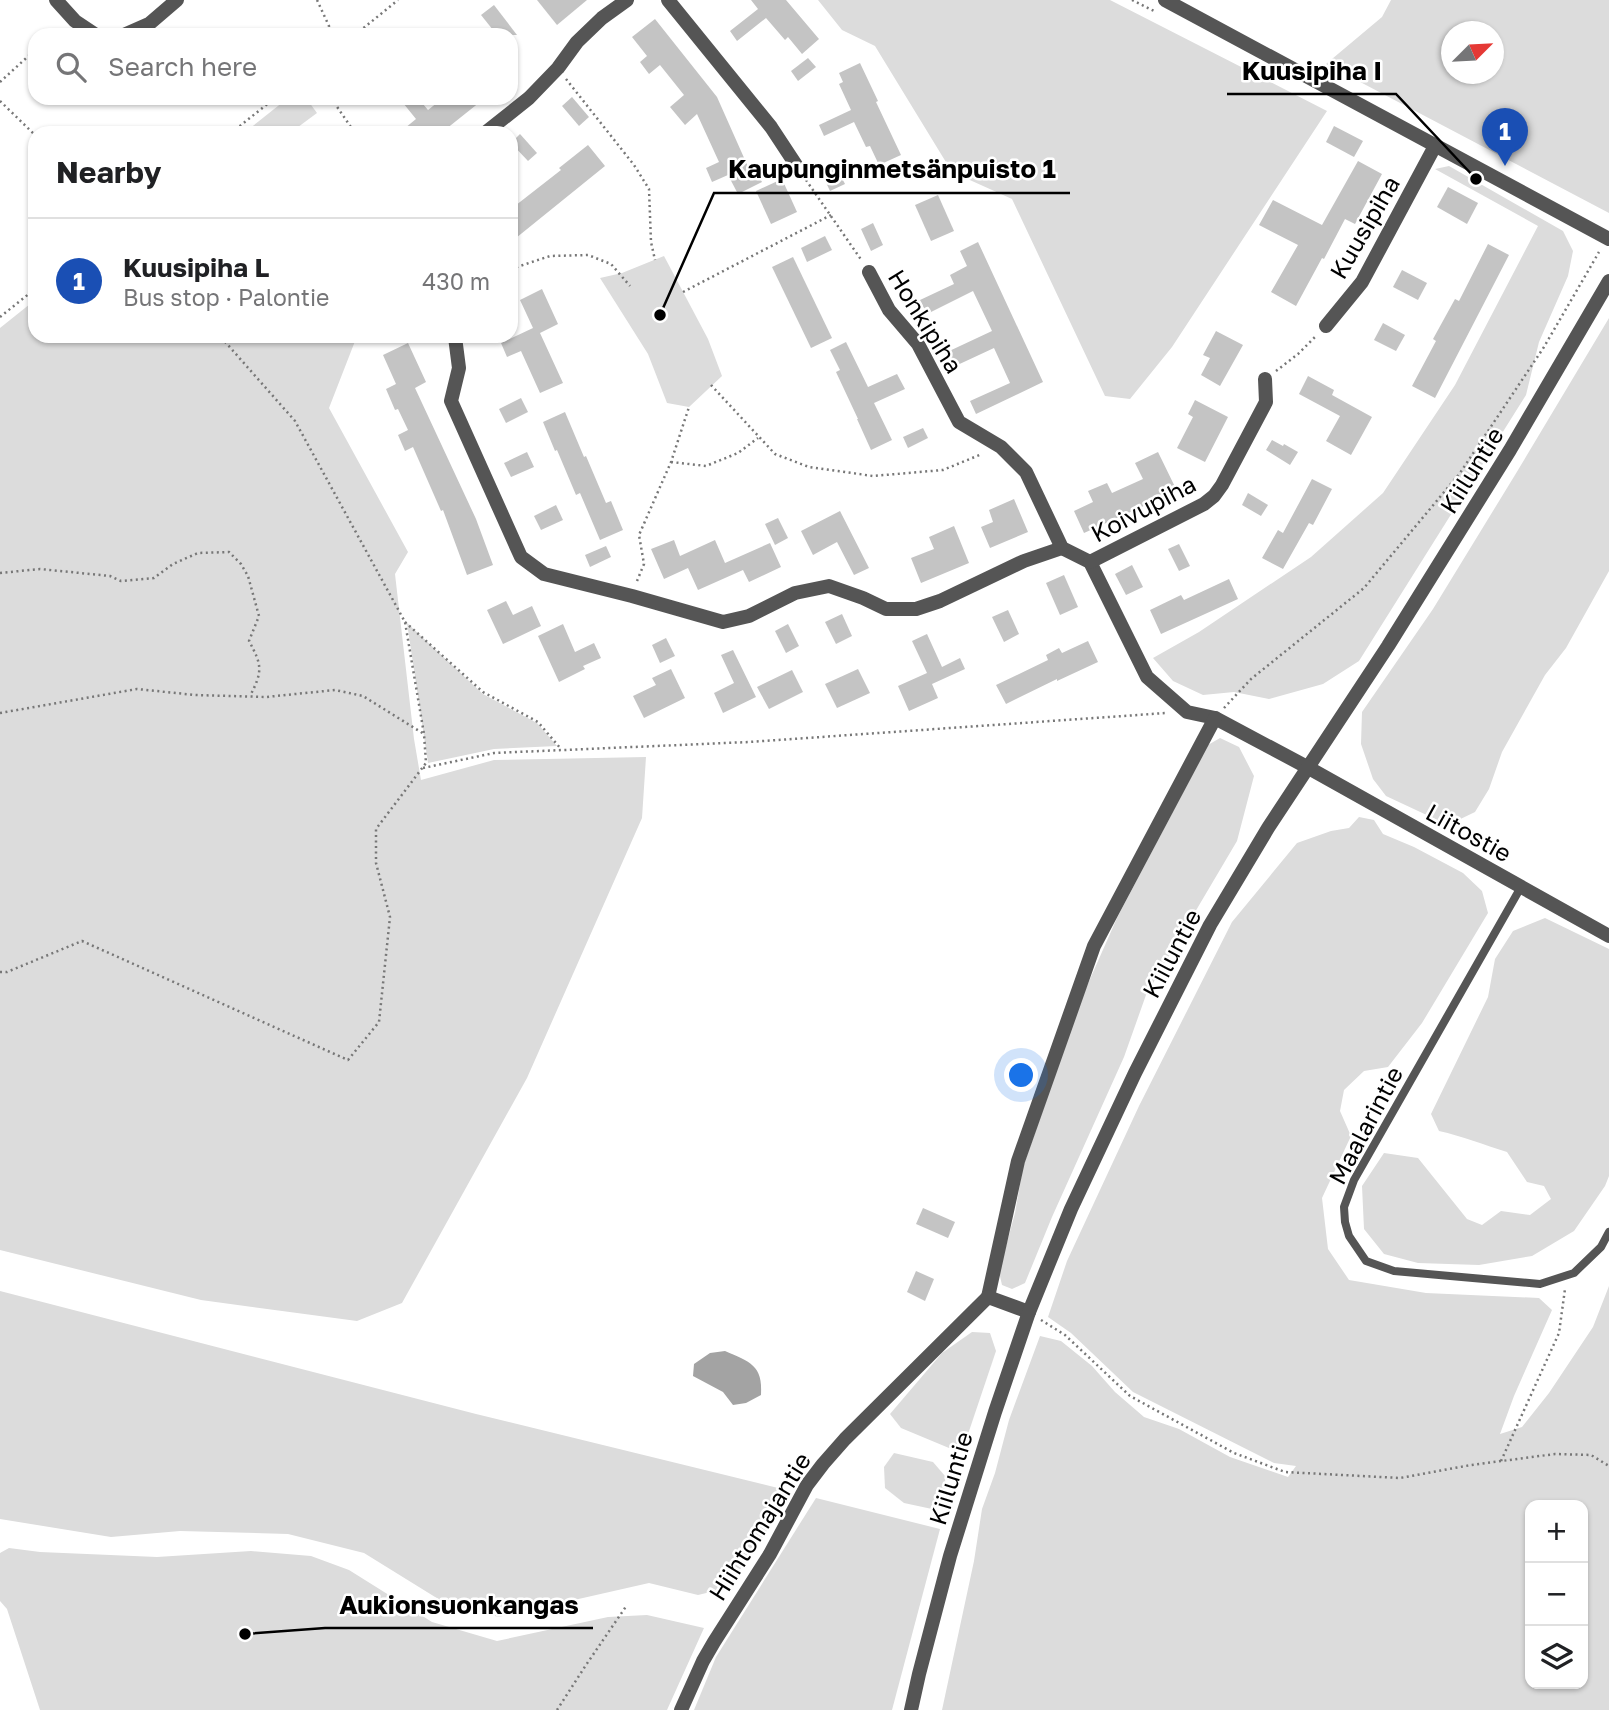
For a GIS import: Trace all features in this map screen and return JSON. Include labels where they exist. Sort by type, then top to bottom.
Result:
[{"type":"street","points":[[56,0],[75,21],[86,28]]},
{"type":"street","points":[[140,28],[149,24],[177,0]]},
{"type":"street","points":[[494,126],[529,98],[558,68],[577,42],[602,18],[627,0]]},
{"type":"street","points":[[668,0],[771,127],[798,168]]},
{"type":"street","points":[[1166,0],[1435,146],[1605,245]]},
{"type":"street","name":"Kuusipiha","points":[[1326,326],[1362,282],[1435,146]]},
{"type":"street","name":"Honkipiha","points":[[869,272],[889,310],[918,344],[959,422],[1001,447],[1026,472],[1062,548]]},
{"type":"street","name":"Kiiluntie","points":[[911,1710],[950,1556],[1029,1312],[1083,1185],[1135,1073],[1210,925],[1268,828],[1388,646],[1510,450],[1609,281]]},
{"type":"street","points":[[456,343],[460,368],[451,401],[522,557],[544,574],[723,622],[749,615],[795,593],[829,586],[886,609],[916,609],[940,601],[1024,561],[1062,548],[1090,562],[1147,677],[1187,712],[1215,718],[1307,767]]},
{"type":"street","name":"Koivupiha","points":[[1090,562],[1214,496],[1266,402],[1265,379]]},
{"type":"street","points":[[1029,1312],[988,1297],[1018,1161],[1094,946],[1215,718]]},
{"type":"street","name":"Liitostie","points":[[1307,767],[1609,936]]},
{"type":"street","name":"Hiihtomajantie","points":[[681,1710],[703,1661],[770,1554],[815,1474],[845,1439],[988,1297]]},
{"type":"lane","name":"Maalarintie","points":[[1521,887],[1354,1180],[1343,1207],[1345,1222],[1349,1236],[1366,1261],[1394,1271],[1540,1284],[1574,1273],[1601,1247],[1609,1232]]},
{"type":"path","points":[[317,0],[329,28]]},
{"type":"path","points":[[364,28],[398,0]]},
{"type":"path","points":[[0,82],[28,56]]},
{"type":"path","points":[[558,68],[634,165],[649,189],[654,260]]},
{"type":"path","points":[[0,101],[28,128]]},
{"type":"path","points":[[240,126],[266,105]]},
{"type":"path","points":[[336,105],[350,126]]},
{"type":"path","points":[[798,168],[869,272]]},
{"type":"path","points":[[683,292],[831,215]]},
{"type":"path","points":[[1215,718],[1251,679],[1364,588],[1451,483],[1544,347],[1605,245]]},
{"type":"path","points":[[518,267],[550,256],[587,255],[611,264],[630,286]]},
{"type":"path","points":[[0,317],[28,295]]},
{"type":"path","points":[[1265,379],[1298,354],[1326,326]]},
{"type":"path","points":[[0,972],[7,972],[82,941],[348,1060],[379,1022],[390,917],[376,863],[376,829],[426,763],[424,734],[405,622],[295,421],[226,343]]},
{"type":"path","points":[[711,385],[775,454],[809,467],[873,476],[943,470],[1001,447]]},
{"type":"path","points":[[632,596],[644,564],[639,535],[671,462],[689,407]]},
{"type":"path","points":[[671,462],[706,466],[738,453],[759,438]]},
{"type":"path","points":[[0,573],[40,569],[110,576],[121,581],[154,578],[173,564],[198,553],[229,552],[248,576],[259,616],[249,642],[259,660],[258,680],[250,695]]},
{"type":"path","points":[[405,622],[483,692],[538,722],[562,750]]},
{"type":"path","points":[[0,713],[137,690],[266,697],[335,690],[363,696],[424,734]]},
{"type":"path","points":[[423,768],[494,753],[749,742],[1187,712]]},
{"type":"path","points":[[1502,1461],[1559,1333],[1566,1276]]},
{"type":"path","points":[[1029,1312],[1065,1335],[1130,1396],[1234,1453],[1285,1472],[1400,1478],[1555,1454],[1591,1455],[1609,1466]]},
{"type":"path","points":[[556,1710],[627,1605]]},
{"type":"shaded area","points":[[818,0],[1110,0],[1327,111],[1172,347],[1130,399],[1105,396],[1012,199],[952,172],[875,46],[842,30]]},
{"type":"shaded area","points":[[1391,0],[1609,0],[1609,213],[1326,64],[1382,17]]},
{"type":"shaded area","points":[[279,105],[311,105],[317,113],[299,126],[253,126]]},
{"type":"shaded area","points":[[1449,166],[1563,231],[1573,251],[1568,276],[1539,342],[1526,395],[1359,661],[1323,684],[1269,699],[1234,692],[1203,695],[1173,681],[1153,658],[1199,632],[1311,557],[1383,493],[1455,385],[1538,226],[1435,169]]},
{"type":"shaded area","points":[[664,256],[708,339],[722,376],[689,407],[667,403],[648,354],[600,278],[622,273]]},
{"type":"shaded area","points":[[28,306],[28,343],[354,343],[329,408],[408,552],[395,574],[421,780],[494,760],[646,757],[642,818],[527,1078],[402,1303],[357,1321],[201,1300],[0,1250],[0,328]]},
{"type":"shaded area","points":[[1609,318],[1609,571],[1566,648],[1545,675],[1502,752],[1489,789],[1475,812],[1448,825],[1386,796],[1373,779],[1361,744],[1362,712],[1433,609]]},
{"type":"shaded area","points":[[407,623],[483,694],[537,723],[557,746],[494,749],[428,763]]},
{"type":"shaded area","points":[[1220,738],[1239,747],[1254,776],[1237,841],[1146,995],[1124,1057],[1025,1283],[1012,1289],[1002,1285],[999,1272],[1015,1213],[1023,1167],[1083,995],[1117,918],[1208,745]]},
{"type":"shaded area","points":[[1359,817],[1374,820],[1383,834],[1463,873],[1482,891],[1488,913],[1422,1023],[1388,1067],[1364,1071],[1344,1090],[1340,1111],[1351,1136],[1322,1198],[1328,1249],[1349,1280],[1426,1293],[1539,1298],[1552,1310],[1500,1434],[1522,1427],[1549,1393],[1593,1327],[1609,1286],[1609,1710],[942,1710],[974,1561],[982,1509],[1009,1420],[1040,1336],[1061,1341],[1092,1366],[1115,1392],[1144,1417],[1179,1429],[1230,1457],[1288,1477],[1296,1466],[1274,1463],[1133,1392],[1071,1333],[1048,1317],[1067,1261],[1139,1106],[1232,922],[1297,843],[1331,831],[1349,828]]},
{"type":"shaded area","points":[[1545,918],[1609,949],[1609,1176],[1605,1186],[1574,1231],[1532,1256],[1479,1265],[1418,1263],[1384,1254],[1364,1229],[1362,1186],[1384,1153],[1418,1158],[1467,1219],[1482,1225],[1501,1211],[1530,1215],[1551,1199],[1544,1186],[1527,1182],[1507,1152],[1439,1131],[1431,1114],[1488,997],[1495,959],[1513,931]]},
{"type":"shaded area","points":[[0,1291],[476,1414],[786,1490],[769,1528],[727,1588],[698,1595],[649,1583],[499,1617],[448,1605],[364,1553],[288,1534],[180,1531],[111,1537],[0,1519]]},
{"type":"shaded area","points":[[972,1332],[990,1333],[996,1351],[964,1446],[949,1448],[901,1428],[890,1414],[942,1353]]},
{"type":"shaded area","points":[[725,1351],[753,1366],[760,1377],[761,1395],[746,1403],[733,1405],[723,1392],[693,1376],[694,1364],[710,1353]]},
{"type":"shaded area","points":[[894,1453],[933,1462],[945,1476],[946,1503],[932,1509],[904,1503],[885,1488],[884,1467]]},
{"type":"shaded area","points":[[816,1498],[940,1529],[892,1710],[694,1710],[716,1657]]},
{"type":"shaded area","points":[[9,1548],[40,1552],[157,1557],[251,1551],[311,1556],[349,1570],[432,1622],[497,1641],[608,1617],[647,1615],[704,1628],[667,1710],[40,1710],[7,1609],[0,1601],[0,1553]]},
{"type":"building","points":[[537,0],[587,0],[557,25]]},
{"type":"building","points":[[751,0],[786,0],[819,39],[802,54],[788,37],[785,40],[766,18],[737,41],[730,31],[758,9]]},
{"type":"building","points":[[494,5],[512,28],[491,28],[481,15]]},
{"type":"building","points":[[655,19],[717,97],[749,169],[754,167],[762,182],[738,194],[728,175],[712,182],[706,168],[719,162],[697,114],[685,125],[670,107],[684,95],[660,65],[649,74],[640,62],[647,56],[632,37]]},
{"type":"building","points":[[808,58],[816,67],[798,81],[791,71]]},
{"type":"building","points":[[860,63],[901,155],[879,165],[870,146],[866,147],[854,122],[824,136],[819,125],[851,110],[839,84],[843,82],[839,73]]},
{"type":"building","points":[[572,97],[589,117],[579,126],[562,106]]},
{"type":"building","points":[[405,105],[424,105],[428,110],[434,105],[476,105],[450,126],[408,126],[416,119]]},
{"type":"building","points":[[1334,126],[1363,141],[1354,157],[1326,142]]},
{"type":"building","points":[[520,134],[537,153],[528,161],[518,150]]},
{"type":"building","points":[[588,145],[605,166],[518,236],[518,204],[561,170],[559,168]]},
{"type":"building","points":[[1358,161],[1382,174],[1355,224],[1345,219],[1296,306],[1271,292],[1298,245],[1259,225],[1273,200],[1322,225]]},
{"type":"building","points":[[834,163],[845,184],[830,191],[820,170]]},
{"type":"building","points":[[782,179],[797,212],[771,224],[756,191]]},
{"type":"building","points":[[1448,187],[1478,203],[1467,224],[1437,207]]},
{"type":"building","points":[[938,195],[954,231],[931,241],[915,205]]},
{"type":"building","points":[[873,223],[883,245],[871,251],[861,229]]},
{"type":"building","points":[[825,236],[832,250],[807,262],[801,248]]},
{"type":"building","points":[[978,242],[1043,382],[976,414],[970,401],[1010,383],[994,348],[951,368],[945,353],[992,331],[973,291],[927,314],[920,300],[954,284],[950,275],[967,266],[960,251]]},
{"type":"building","points":[[1488,244],[1509,255],[1435,398],[1412,386],[1436,341],[1433,339],[1455,299],[1459,301]]},
{"type":"building","points":[[793,257],[832,338],[811,348],[772,267]]},
{"type":"building","points":[[1402,270],[1427,283],[1418,300],[1393,287]]},
{"type":"building","points":[[542,289],[558,324],[540,333],[563,383],[540,393],[521,351],[507,357],[501,343],[518,343],[518,335],[533,328],[520,300]]},
{"type":"building","points":[[1383,323],[1405,335],[1396,351],[1374,340]]},
{"type":"building","points":[[1216,331],[1243,345],[1220,386],[1201,375],[1210,358],[1203,355]]},
{"type":"building","points":[[846,342],[868,387],[897,374],[905,389],[874,403],[892,440],[871,450],[836,372],[840,370],[830,350]]},
{"type":"building","points":[[408,343],[426,382],[415,388],[476,519],[493,565],[467,575],[443,510],[441,511],[413,447],[405,451],[398,435],[408,430],[386,389],[396,384],[383,355]]},
{"type":"building","points":[[1308,376],[1334,390],[1332,395],[1372,417],[1351,455],[1326,441],[1340,416],[1299,394]]},
{"type":"building","points":[[521,398],[528,412],[506,423],[499,409]]},
{"type":"building","points":[[1195,400],[1228,417],[1205,462],[1177,448],[1193,417],[1188,414]]},
{"type":"building","points":[[565,412],[606,503],[611,501],[623,530],[600,540],[580,493],[576,495],[543,422]]},
{"type":"building","points":[[923,428],[928,438],[908,448],[903,437]]},
{"type":"building","points":[[1272,440],[1298,452],[1290,465],[1266,450]]},
{"type":"building","points":[[527,452],[534,467],[511,477],[504,463]]},
{"type":"building","points":[[1158,452],[1177,491],[1084,533],[1074,511],[1093,502],[1088,491],[1107,483],[1112,493],[1143,479],[1135,463]]},
{"type":"building","points":[[1312,479],[1332,489],[1313,525],[1309,523],[1283,569],[1262,558],[1278,530],[1283,533]]},
{"type":"building","points":[[1248,493],[1268,505],[1261,516],[1242,505]]},
{"type":"building","points":[[1014,499],[1028,532],[990,548],[981,527],[993,522],[989,510]]},
{"type":"building","points":[[556,505],[563,520],[541,530],[534,516]]},
{"type":"building","points":[[840,511],[869,568],[854,575],[837,542],[813,555],[801,531]]},
{"type":"building","points":[[778,518],[788,538],[775,545],[765,524]]},
{"type":"building","points":[[954,526],[969,563],[921,583],[911,558],[934,549],[929,537]]},
{"type":"building","points":[[674,540],[680,556],[715,540],[725,563],[770,543],[781,567],[749,582],[743,570],[698,590],[688,568],[664,579],[651,549]]},
{"type":"building","points":[[1179,544],[1190,566],[1179,571],[1168,549]]},
{"type":"building","points":[[606,546],[611,557],[590,567],[585,555]]},
{"type":"building","points":[[1132,565],[1143,587],[1126,595],[1115,574]]},
{"type":"building","points":[[1064,575],[1078,607],[1060,615],[1046,583]]},
{"type":"building","points":[[1229,579],[1238,599],[1161,634],[1150,610],[1181,595],[1184,600]]},
{"type":"building","points":[[506,601],[513,615],[532,606],[541,626],[503,644],[487,610]]},
{"type":"building","points":[[1008,610],[1019,634],[1004,642],[992,617]]},
{"type":"building","points":[[842,614],[852,636],[836,644],[825,622]]},
{"type":"building","points":[[563,624],[575,652],[594,643],[601,658],[559,682],[538,636]]},
{"type":"building","points":[[788,624],[799,646],[786,653],[775,631]]},
{"type":"building","points":[[927,634],[942,667],[960,658],[965,669],[932,684],[938,698],[909,711],[898,686],[927,673],[912,641]]},
{"type":"building","points":[[666,638],[675,656],[660,663],[652,645]]},
{"type":"building","points":[[1088,641],[1098,662],[1006,704],[996,685],[1048,660],[1046,655],[1059,648],[1062,653]]},
{"type":"building","points":[[733,650],[756,697],[723,713],[714,693],[734,683],[721,655]]},
{"type":"building","points":[[671,669],[685,698],[644,718],[633,696],[656,685],[652,678]]},
{"type":"building","points":[[858,669],[870,693],[837,708],[825,684]]},
{"type":"building","points":[[792,670],[803,692],[769,709],[757,687]]},
{"type":"building","points":[[923,1208],[955,1222],[948,1238],[916,1224]]},
{"type":"building","points":[[916,1271],[934,1279],[925,1301],[907,1292]]},
{"type":"place","name":"Kuusipiha L","points":[[1505,166]]},
{"type":"place","name":"Kuusipiha I","points":[[1476,179]]},
{"type":"place","name":"Kaupunginmetsänpuisto 1","points":[[660,315]]},
{"type":"place","name":"Aukionsuonkangas","points":[[245,1634]]}]
